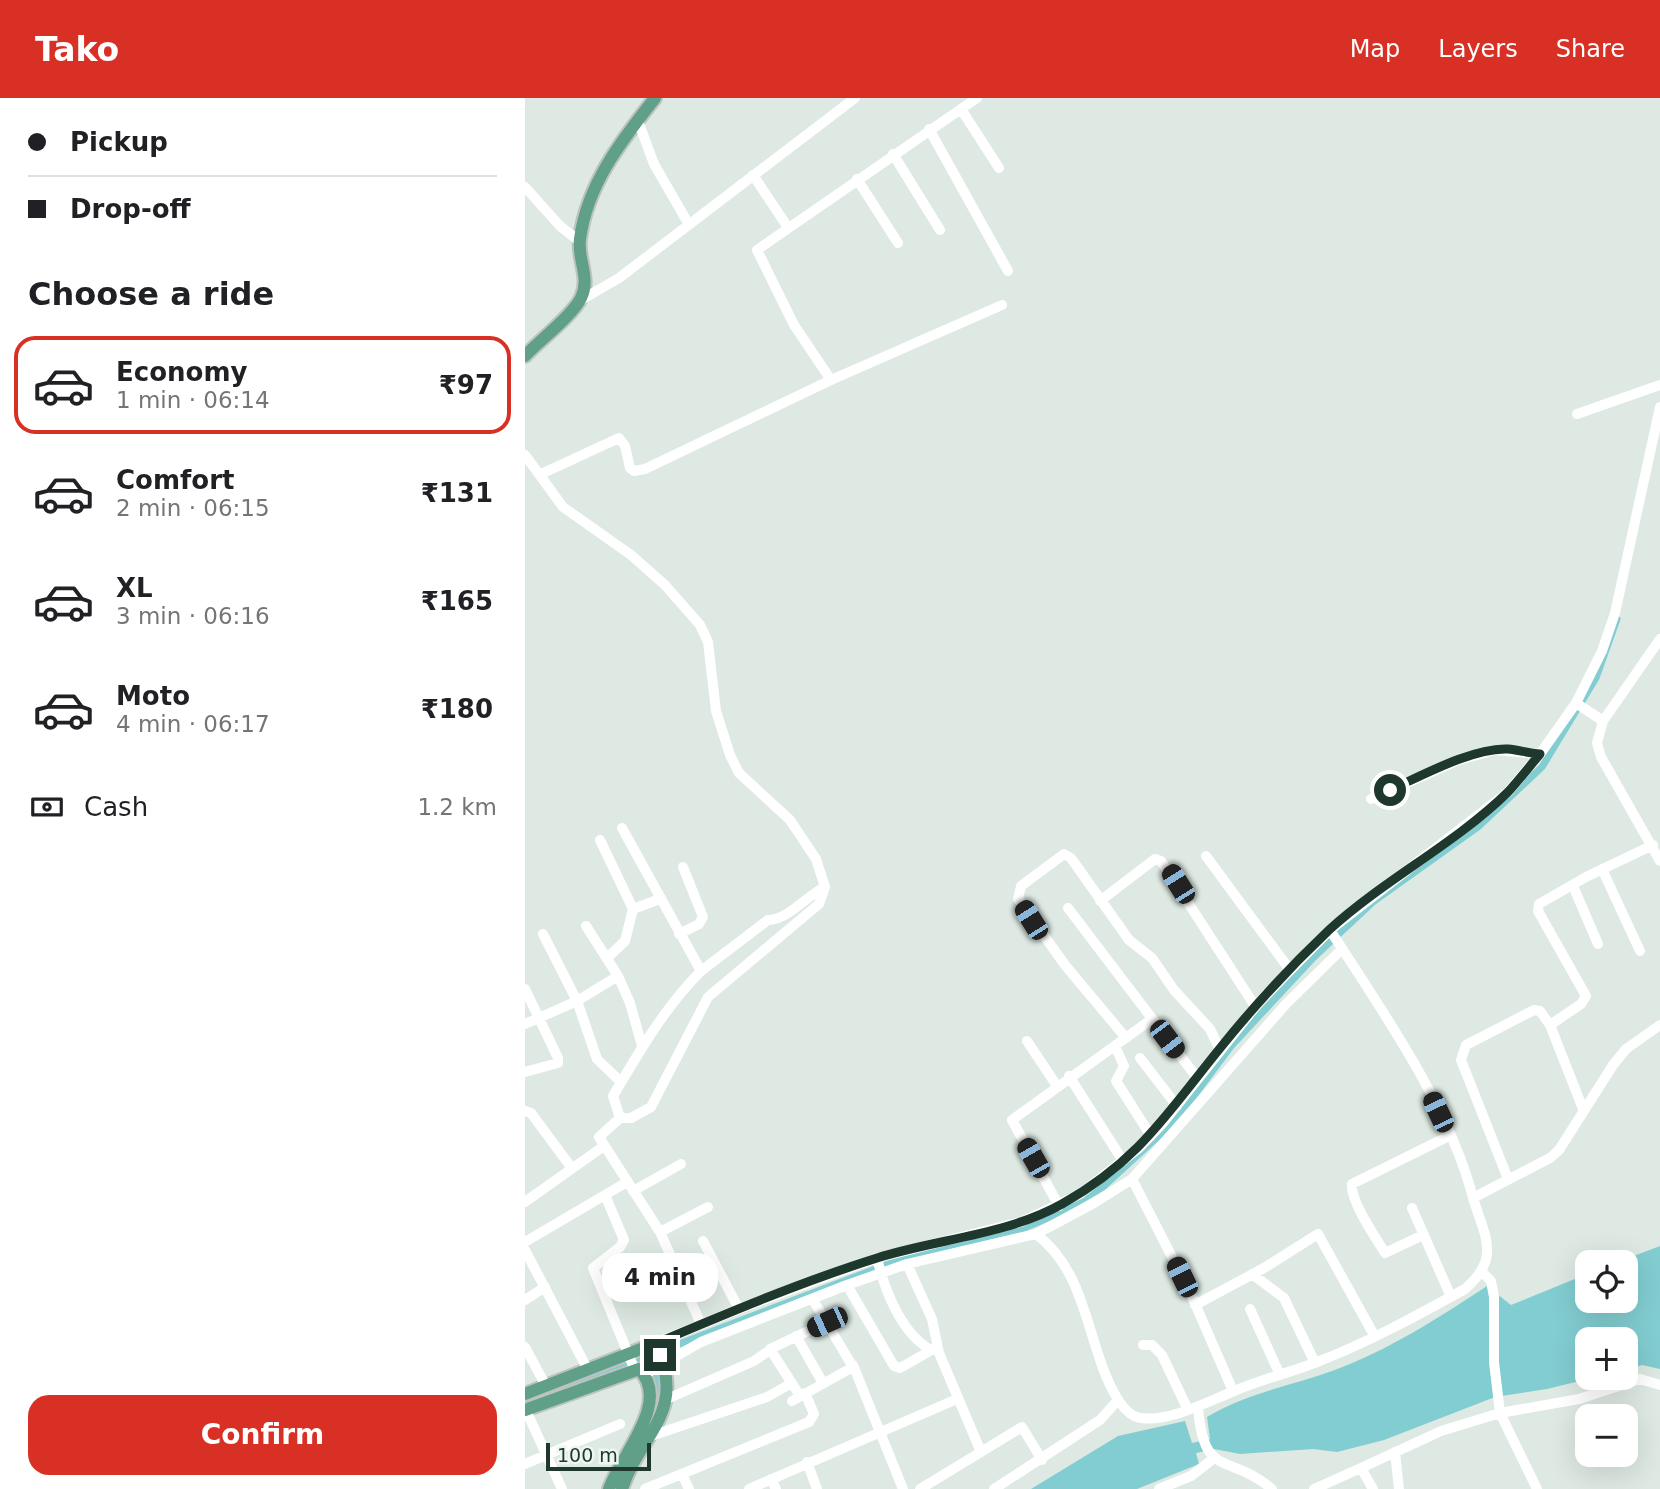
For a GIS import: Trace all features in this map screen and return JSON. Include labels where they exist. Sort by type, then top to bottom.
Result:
[{"type":"main road","points":[[525,356],[581,300],[585,278],[579,241],[592,193],[621,142],[655,98]]},
{"type":"main road","points":[[525,1394],[587,1370],[646,1361]]},
{"type":"main road","points":[[622,1489],[632,1465],[651,1436],[667,1399],[646,1361]]},
{"type":"main road","points":[[525,1409],[646,1361]]},
{"type":"main road","points":[[609,1489],[622,1458],[646,1419],[650,1401],[646,1361]]},
{"type":"street","points":[[581,300],[619,278],[855,98]]},
{"type":"street","points":[[831,380],[794,324],[758,257],[757,250],[762,243],[977,98]]},
{"type":"street","points":[[961,109],[999,168]]},
{"type":"street","points":[[638,121],[655,164],[688,223]]},
{"type":"street","points":[[929,129],[1008,271]]},
{"type":"street","points":[[893,154],[940,230]]},
{"type":"street","points":[[753,175],[787,226]]},
{"type":"street","points":[[857,179],[898,243]]},
{"type":"street","points":[[525,187],[560,226],[579,241]]},
{"type":"street","points":[[541,474],[619,439],[625,446],[631,468],[634,471],[645,468],[831,380],[1002,305]]},
{"type":"street","points":[[1577,414],[1660,385]]},
{"type":"street","points":[[646,1361],[701,1324],[739,1309],[877,1260],[1021,1222],[1059,1206],[1123,1161],[1151,1136],[1198,1079],[1219,1048],[1290,970],[1330,930],[1377,890],[1473,821],[1508,792],[1579,704],[1615,613],[1660,407]]},
{"type":"street","points":[[525,455],[563,507],[631,555],[665,585],[700,625],[708,642],[716,711],[739,773],[790,820],[815,859],[825,887],[819,904],[708,997],[651,1107],[631,1118],[620,1118],[599,1137],[660,1232],[701,1324]]},
{"type":"street","points":[[1660,639],[1603,721],[1597,744],[1601,757],[1660,861]]},
{"type":"street","points":[[1579,704],[1603,721]]},
{"type":"street","points":[[1371,799],[1459,760],[1495,750],[1508,749],[1540,754]]},
{"type":"street","points":[[622,828],[701,971]]},
{"type":"street","points":[[600,840],[633,909],[625,941],[607,958]]},
{"type":"street","points":[[1550,1025],[1581,1004],[1586,996],[1566,965],[1538,907],[1602,869],[1653,845]]},
{"type":"street","points":[[1126,1038],[1031,920],[1018,899],[1017,892],[1028,880],[1066,854],[1133,946],[1152,958],[1174,990],[1210,1029],[1219,1048]]},
{"type":"street","points":[[1206,856],[1290,970]]},
{"type":"street","points":[[1100,901],[1155,859],[1161,861],[1255,1006]]},
{"type":"street","points":[[679,934],[699,924],[703,917],[683,867]]},
{"type":"street","points":[[1602,869],[1640,951]]},
{"type":"street","points":[[1573,886],[1598,944]]},
{"type":"street","points":[[620,1118],[613,1096],[642,1046],[681,991],[701,971],[768,920],[781,918],[810,894],[825,887]]},
{"type":"street","points":[[633,909],[660,899]]},
{"type":"street","points":[[1068,908],[1198,1079]]},
{"type":"street","points":[[586,926],[618,976],[630,1003],[642,1046]]},
{"type":"street","points":[[1036,1234],[1048,1243],[1083,1299],[1106,1374],[1118,1399],[1133,1416],[1143,1419],[1193,1409],[1233,1391],[1315,1363],[1451,1297],[1465,1289],[1482,1272],[1489,1251],[1473,1198],[1449,1136],[1414,1064],[1330,930]]},
{"type":"street","points":[[543,934],[577,1001],[597,1059],[621,1082]]},
{"type":"street","points":[[646,1361],[907,1264],[1036,1234],[1094,1203],[1132,1179],[1340,946]]},
{"type":"street","points":[[525,1024],[577,1001],[618,976]]},
{"type":"street","points":[[525,989],[558,1062],[525,1072]]},
{"type":"street","points":[[1508,1180],[1461,1060],[1462,1050],[1534,1010],[1540,1011],[1550,1025],[1583,1109]]},
{"type":"street","points":[[1059,1206],[1013,1122],[1069,1076],[1152,1019]]},
{"type":"street","points":[[1473,1198],[1559,1150],[1583,1109],[1626,1049],[1660,1024]]},
{"type":"street","points":[[1027,1041],[1057,1086]]},
{"type":"street","points":[[1115,1046],[1124,1066],[1116,1081],[1151,1136]]},
{"type":"street","points":[[1140,1058],[1177,1106]]},
{"type":"street","points":[[1069,1076],[1123,1161]]},
{"type":"street","points":[[525,1111],[531,1113],[571,1167]]},
{"type":"street","points":[[1423,1235],[1385,1254],[1363,1216],[1351,1190],[1352,1184],[1449,1136]]},
{"type":"street","points":[[525,1202],[604,1146]]},
{"type":"street","points":[[525,1242],[605,1195],[681,1164]]},
{"type":"street","points":[[1132,1179],[1195,1305],[1233,1391]]},
{"type":"street","points":[[605,1195],[624,1240],[620,1247],[593,1268],[646,1361]]},
{"type":"street","points":[[660,1232],[708,1207]]},
{"type":"street","points":[[1412,1208],[1451,1297]]},
{"type":"street","points":[[1195,1305],[1318,1234],[1374,1335]]},
{"type":"street","points":[[702,1241],[739,1309]]},
{"type":"street","points":[[525,1250],[587,1370]]},
{"type":"street","points":[[877,1260],[905,1327],[914,1339],[934,1349]]},
{"type":"street","points":[[907,1264],[932,1319],[934,1349],[981,1452]]},
{"type":"street","points":[[1482,1272],[1491,1281],[1494,1297],[1494,1362],[1500,1413],[1537,1489]]},
{"type":"street","points":[[1252,1274],[1284,1298],[1315,1363]]},
{"type":"street","points":[[847,1285],[894,1366],[900,1368],[934,1349]]},
{"type":"street","points":[[525,1300],[545,1287]]},
{"type":"street","points":[[813,1300],[853,1365],[903,1489]]},
{"type":"street","points":[[1249,1309],[1280,1375]]},
{"type":"street","points":[[667,1399],[754,1361],[796,1336],[827,1322]]},
{"type":"street","points":[[796,1336],[823,1383]]},
{"type":"street","points":[[1143,1345],[1152,1345],[1162,1355],[1193,1409],[1203,1443],[1213,1459],[1250,1472],[1272,1489]]},
{"type":"street","points":[[525,1347],[546,1386]]},
{"type":"street","points":[[645,1489],[809,1422],[814,1414],[799,1396],[770,1350]]},
{"type":"street","points":[[799,1396],[853,1365]]},
{"type":"street","points":[[1314,1489],[1441,1431],[1500,1413],[1579,1399],[1640,1379],[1660,1385]]},
{"type":"street","points":[[651,1436],[767,1397],[792,1383]]},
{"type":"street","points":[[749,1489],[774,1484],[807,1462],[957,1399]]},
{"type":"street","points":[[994,1489],[1100,1420],[1118,1399]]},
{"type":"street","points":[[525,1409],[561,1489]]},
{"type":"street","points":[[525,1464],[620,1424]]},
{"type":"street","points":[[920,1489],[1022,1427],[1042,1460]]},
{"type":"street","points":[[1395,1452],[1399,1489]]},
{"type":"street","points":[[1160,1489],[1199,1472],[1213,1459]]},
{"type":"street","points":[[807,1462],[817,1489]]},
{"type":"street","points":[[1361,1468],[1373,1489]]},
{"type":"street","points":[[683,1474],[689,1489]]},
{"type":"water","points":[[1660,1246],[1660,1369],[1638,1366],[1638,1327],[1575,1327],[1575,1382],[1495,1397],[1384,1440],[1337,1452],[1313,1449],[1240,1454],[1214,1449],[1196,1453],[1199,1464],[1137,1489],[1031,1489],[1118,1436],[1185,1421],[1192,1443],[1210,1439],[1207,1417],[1221,1409],[1373,1354],[1431,1322],[1487,1286],[1511,1305],[1575,1279],[1575,1313],[1638,1313],[1638,1254]]},
{"type":"waterway","points":[[525,1403],[912,1255],[1024,1228],[1055,1215],[1103,1187],[1175,1121],[1232,1045],[1312,959],[1373,902],[1478,827],[1542,767],[1596,678],[1617,619]]},
{"type":"waterway","points":[[649,1356],[658,1384],[658,1406]]},
{"type":"route","points":[[660,1355],[652,1345],[739,1309],[877,1258],[1021,1222],[1080,1194],[1139,1149],[1163,1123],[1219,1048],[1259,1001],[1330,930],[1377,890],[1473,821],[1508,792],[1540,754],[1508,749],[1495,750],[1459,760],[1390,790]]}]
